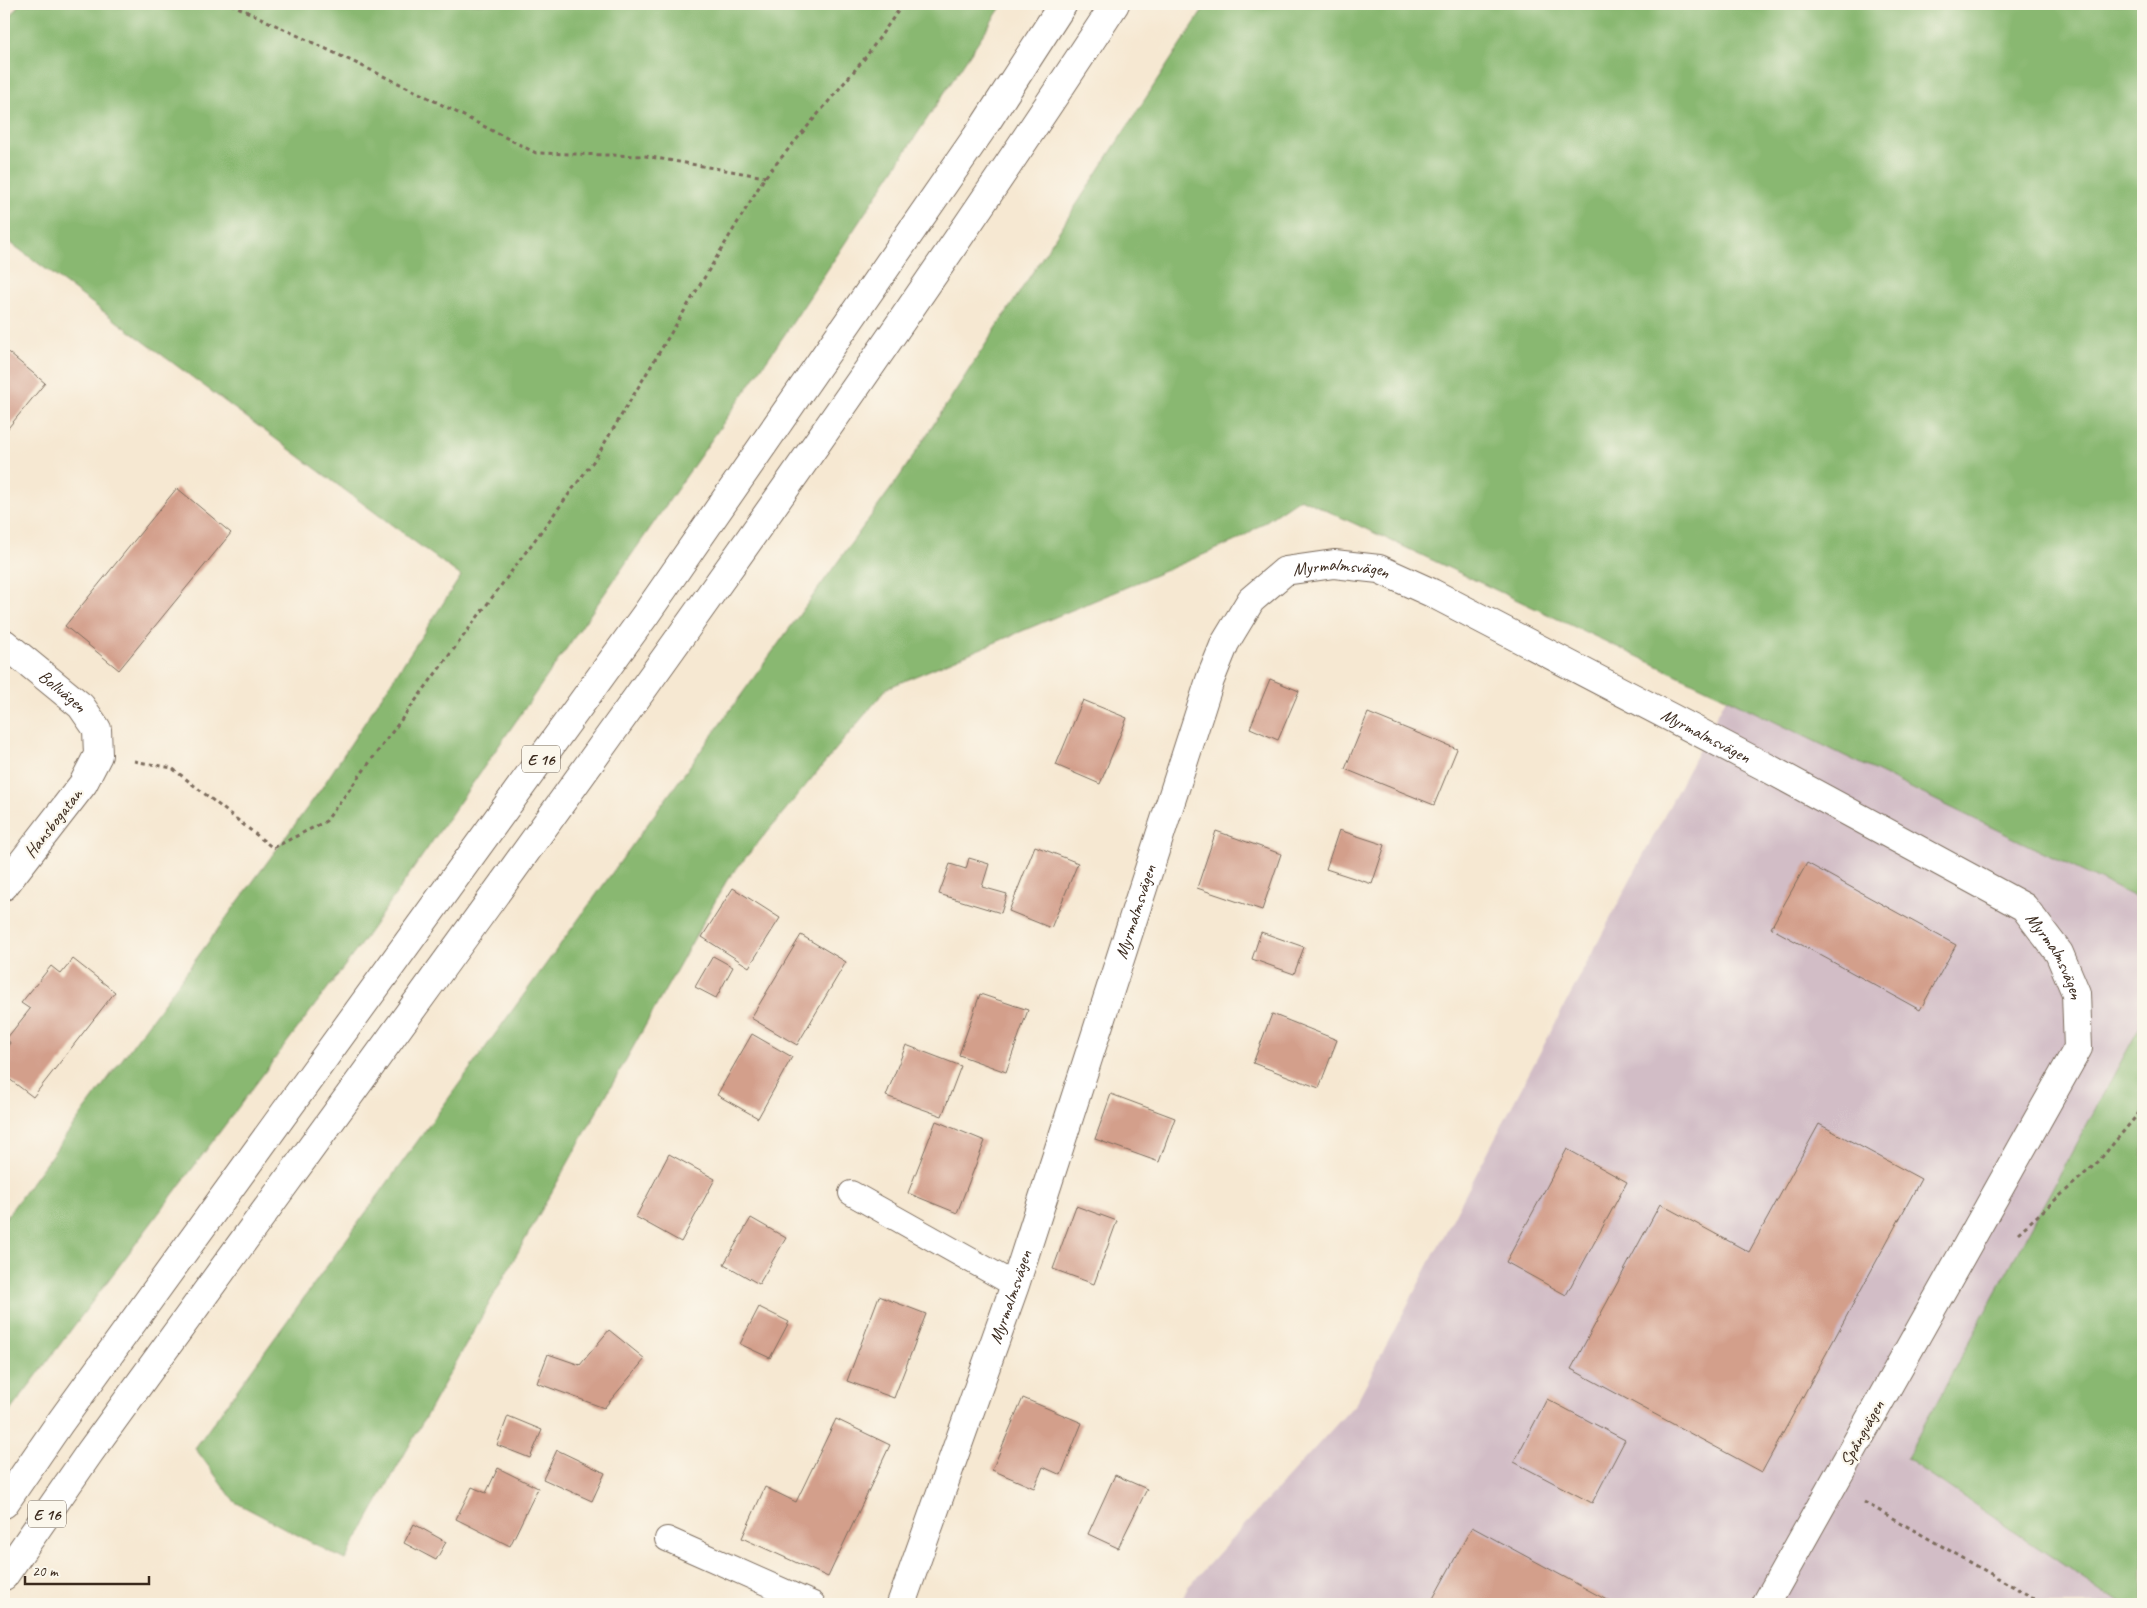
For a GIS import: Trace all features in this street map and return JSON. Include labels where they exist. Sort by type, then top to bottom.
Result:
[{"type":"main road","name":"E 16","points":[[4,1504],[76,1400],[646,614],[984,126],[1064,4]]},
{"type":"main road","name":"E 16","points":[[4,1576],[102,1436],[682,636],[1021,147],[1115,4]]},
{"type":"main road","name":"Myrmalmsvägen","points":[[901,1604],[1015,1285],[1210,680],[1225,643],[1251,600],[1285,571],[1334,564],[1379,568],[1432,593],[1764,766],[2024,907],[2059,953],[2076,993],[2078,1048],[1958,1261]]},
{"type":"main road","name":"Bollvägen","points":[[4,643],[81,706],[97,729],[98,755]]},
{"type":"main road","name":"Hansbogatan","points":[[4,886],[83,784],[98,755]]},
{"type":"main road","name":"Spångvägen","points":[[1766,1604],[1958,1261]]},
{"type":"lane","points":[[851,1194],[1015,1285]]},
{"type":"lane","points":[[667,1539],[813,1604]]},
{"type":"path","points":[[231,4],[417,92],[536,152],[645,156],[765,177]]},
{"type":"path","points":[[98,755],[172,768],[273,848],[326,821],[595,459],[765,177],[865,58],[903,4]]},
{"type":"path","points":[[2017,1233],[2098,1162],[2143,1108]]},
{"type":"path","points":[[1833,1484],[2044,1604]]},
{"type":"shaded area","points":[[1726,698],[2143,901],[2143,1021],[1906,1458],[2121,1604],[1180,1604],[1188,1587],[1356,1403]]},
{"type":"green space","points":[[19,4],[1003,4],[785,334],[361,944],[4,1419],[4,1220],[321,789],[461,576],[4,238],[4,28]]},
{"type":"green space","points":[[1207,4],[2143,4],[2143,901],[1726,698],[1300,498],[1238,540],[887,688],[727,880],[345,1560],[235,1502],[195,1448],[900,476]]},
{"type":"green space","points":[[2143,1021],[2143,1604],[2121,1604],[1906,1458]]},
{"type":"building","points":[[4,349],[45,383],[4,433]]},
{"type":"building","points":[[177,488],[231,533],[119,670],[65,626]]},
{"type":"building","points":[[1270,679],[1299,691],[1278,740],[1250,728]]},
{"type":"building","points":[[1083,700],[1127,718],[1100,784],[1056,765]]},
{"type":"building","points":[[1368,713],[1457,749],[1434,805],[1345,769]]},
{"type":"building","points":[[1339,830],[1385,845],[1372,884],[1326,869]]},
{"type":"building","points":[[1216,831],[1281,854],[1262,910],[1197,888]]},
{"type":"building","points":[[1035,846],[1078,863],[1051,928],[1009,911]]},
{"type":"building","points":[[969,858],[989,864],[982,887],[1007,894],[1001,913],[939,894],[950,864],[966,869]]},
{"type":"building","points":[[1807,863],[1956,945],[1920,1010],[1771,928]]},
{"type":"building","points":[[733,888],[780,918],[749,967],[702,937]]},
{"type":"building","points":[[1261,932],[1304,947],[1294,974],[1252,959]]},
{"type":"building","points":[[801,935],[846,962],[797,1045],[751,1018]]},
{"type":"building","points":[[713,956],[733,967],[716,998],[695,987]]},
{"type":"building","points":[[73,959],[115,992],[33,1097],[4,1075],[4,1051],[10,1043],[7,1038],[30,1009],[21,1003],[51,966],[61,974]]},
{"type":"building","points":[[980,994],[1028,1010],[1006,1072],[959,1055]]},
{"type":"building","points":[[1272,1014],[1337,1040],[1319,1088],[1253,1063]]},
{"type":"building","points":[[752,1034],[792,1057],[758,1118],[717,1095]]},
{"type":"building","points":[[906,1045],[961,1066],[942,1116],[886,1096]]},
{"type":"building","points":[[1111,1094],[1175,1118],[1159,1162],[1095,1139]]},
{"type":"building","points":[[936,1121],[985,1141],[957,1213],[908,1193]]},
{"type":"building","points":[[1819,1124],[1921,1179],[1762,1472],[1571,1369],[1660,1204],[1749,1252]]},
{"type":"building","points":[[1567,1149],[1627,1182],[1566,1295],[1506,1262]]},
{"type":"building","points":[[669,1154],[715,1179],[681,1242],[636,1217]]},
{"type":"building","points":[[1076,1206],[1117,1221],[1094,1284],[1053,1269]]},
{"type":"building","points":[[751,1218],[786,1238],[759,1284],[724,1264]]},
{"type":"building","points":[[879,1296],[926,1314],[894,1398],[847,1381]]},
{"type":"building","points":[[759,1307],[789,1322],[770,1358],[740,1344]]},
{"type":"building","points":[[609,1330],[645,1359],[604,1408],[537,1383],[548,1354],[580,1365]]},
{"type":"building","points":[[1023,1398],[1082,1423],[1061,1475],[1043,1467],[1034,1488],[992,1470]]},
{"type":"building","points":[[1547,1399],[1625,1440],[1592,1503],[1514,1462]]},
{"type":"building","points":[[508,1416],[542,1430],[530,1458],[497,1445]]},
{"type":"building","points":[[836,1419],[890,1445],[828,1577],[742,1538],[765,1487],[796,1502]]},
{"type":"building","points":[[557,1450],[605,1473],[592,1501],[543,1479]]},
{"type":"building","points":[[498,1468],[538,1488],[510,1546],[456,1519],[472,1487],[486,1493]]},
{"type":"building","points":[[1115,1475],[1147,1489],[1118,1548],[1088,1534]]},
{"type":"building","points":[[414,1524],[446,1542],[436,1560],[404,1543]]},
{"type":"building","points":[[1472,1527],[1614,1604],[1430,1604]]}]
